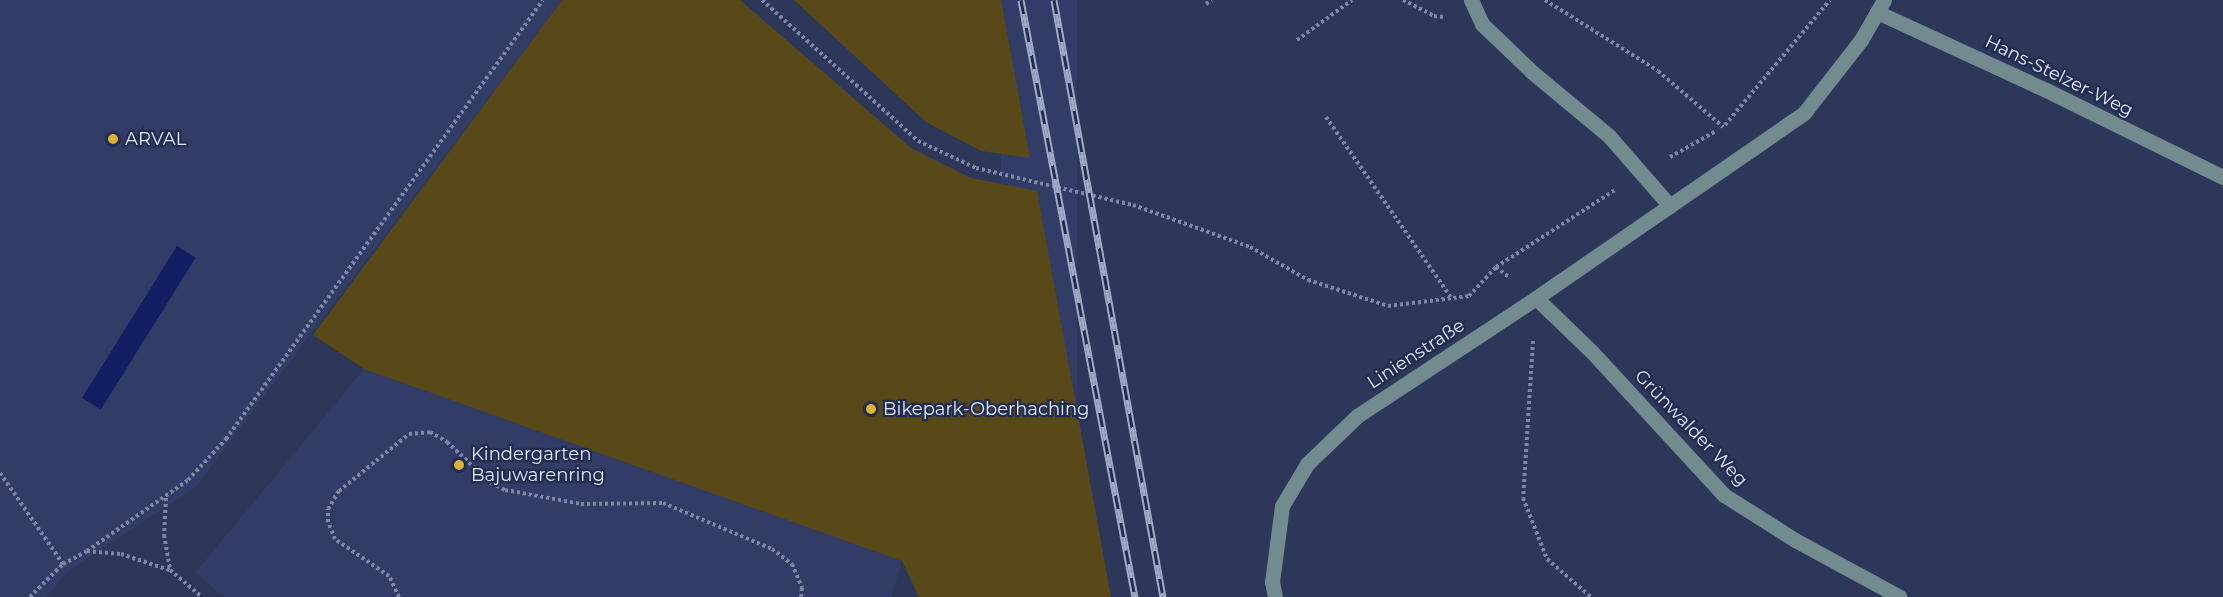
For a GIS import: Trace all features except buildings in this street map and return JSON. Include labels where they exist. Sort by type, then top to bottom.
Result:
[{"type":"street","points":[[1470,0],[1482,24],[1532,72],[1609,136],[1670,206]]},
{"type":"street","name":"Hans-Stelzer-Weg","points":[[1881,6],[2223,177]]},
{"type":"street","name":"Linienstraße","points":[[1275,597],[1272,582],[1282,506],[1307,464],[1357,416],[1536,298],[1804,113],[1841,68],[1881,6]]},
{"type":"street","name":"Grünwalder Weg","points":[[1536,298],[1592,352],[1724,495],[1795,540],[1900,597]]},
{"type":"path","points":[[30,597],[63,564],[87,551],[188,480],[226,439],[543,0]]},
{"type":"path","points":[[762,0],[918,141],[976,168],[1133,205],[1250,247],[1308,280],[1388,306],[1469,296],[1496,267],[1558,225],[1642,173],[1723,127],[1830,0]]},
{"type":"path","points":[[1206,3],[1212,0]]},
{"type":"path","points":[[1297,40],[1352,0]]},
{"type":"path","points":[[1545,0],[1658,71],[1723,127]]},
{"type":"path","points":[[1326,117],[1452,299]]},
{"type":"path","points":[[1496,267],[1536,298],[1523,498],[1547,559],[1592,597]]},
{"type":"path","points":[[399,597],[389,576],[335,539],[328,522],[328,509],[339,491],[409,434],[430,432],[447,442],[491,483],[505,490],[581,504],[663,503],[772,549],[792,564],[802,588],[801,597]]},
{"type":"path","points":[[0,473],[63,564]]},
{"type":"path","points":[[166,497],[164,535],[170,570]]},
{"type":"path","points":[[87,551],[121,554],[170,570],[202,597]]},
{"type":"shaded area","points":[[0,0],[562,0],[196,487],[68,571],[47,597],[0,597]]},
{"type":"shaded area","name":"Bikepark-Oberhaching","points":[[562,0],[740,0],[911,148],[971,178],[1037,191],[1111,597],[919,597],[902,561],[364,369],[313,335]]},
{"type":"shaded area","points":[[794,0],[1001,0],[1030,158],[981,151],[926,122]]},
{"type":"shaded area","points":[[1001,0],[1077,0],[1077,597],[1001,597]]},
{"type":"shaded area","points":[[177,246],[196,258],[101,409],[82,398]]},
{"type":"shaded area","name":"Kindergarten Bajuwarenring","points":[[364,369],[902,561],[891,597],[224,597],[195,573]]},
{"type":"railway","points":[[1021,0],[1135,597]]},
{"type":"railway","points":[[1054,0],[1163,597]]},
{"type":"place","name":"ARVAL","points":[[113,139]]},
{"type":"place","name":"Bikepark-Oberhaching","points":[[871,409]]},
{"type":"place","name":"Kindergarten Bajuwarenring","points":[[459,465]]}]
